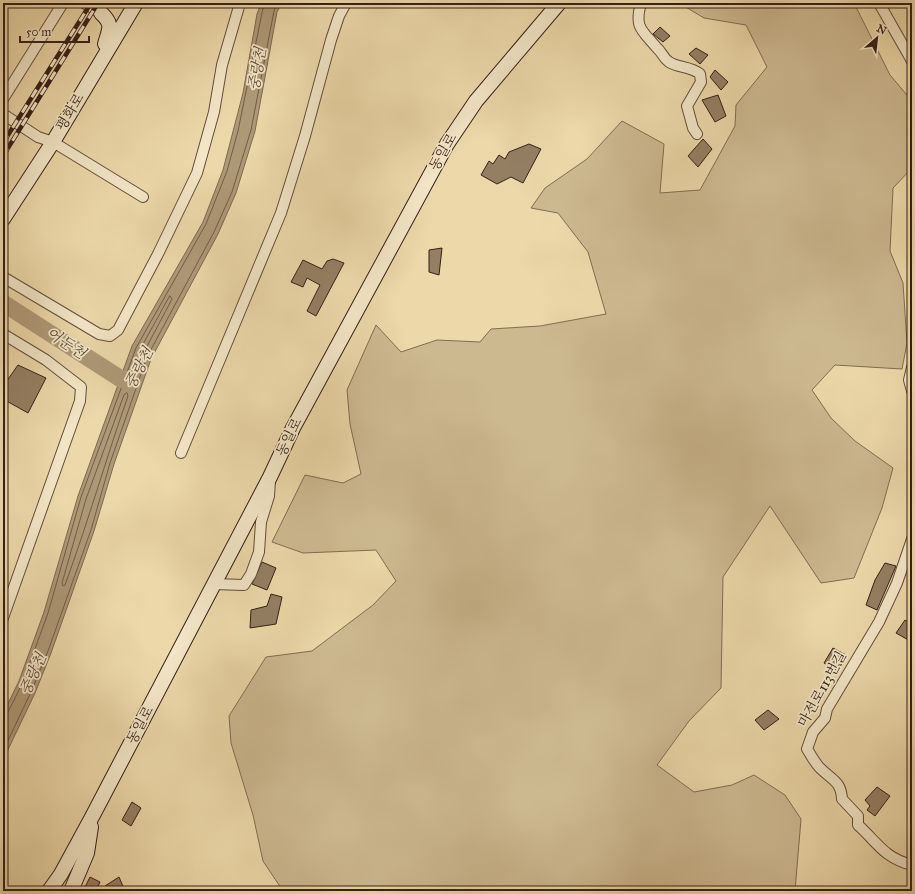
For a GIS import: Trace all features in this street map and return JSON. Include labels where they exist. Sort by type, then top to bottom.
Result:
[{"type":"street","points":[[3,99],[63,3]]},
{"type":"street","points":[[84,3],[101,13],[109,20],[111,26],[98,66]]},
{"type":"street","points":[[101,13],[120,13],[132,3]]},
{"type":"street","name":"평화로","points":[[3,219],[53,142],[136,3]]},
{"type":"street","points":[[3,277],[99,334],[110,336],[118,330],[168,234],[197,173],[214,112],[222,65],[240,3]]},
{"type":"street","points":[[182,453],[281,213],[305,136],[331,40],[339,16],[346,3]]},
{"type":"street","name":"동일로","points":[[49,891],[61,874],[92,817],[270,477],[292,428],[447,144],[476,101],[559,3]]},
{"type":"street","points":[[641,3],[638,14],[638,26],[643,34],[670,62],[692,68],[700,74],[701,82],[687,106],[693,128],[697,134]]},
{"type":"street","points":[[879,3],[912,60]]},
{"type":"street","points":[[3,114],[38,137],[53,142],[142,197]]},
{"type":"street","points":[[3,334],[46,360],[81,387],[80,401],[3,618]]},
{"type":"street","points":[[912,368],[909,380],[912,391]]},
{"type":"street","points":[[214,584],[244,584],[251,574],[259,552],[261,522],[269,496],[270,477]]},
{"type":"street","name":"마전로113번길","points":[[912,539],[897,583],[879,622],[827,709],[825,718],[813,732],[807,749],[819,767],[839,785],[842,799],[858,816],[858,825],[874,843],[884,852],[904,863],[912,865]]},
{"type":"street","points":[[71,891],[87,853],[92,817]]},
{"type":"shaded area","points":[[679,3],[854,3],[890,75],[912,101],[912,168],[893,188],[890,251],[903,283],[907,343],[902,369],[835,365],[812,390],[831,418],[855,441],[893,468],[882,508],[854,578],[821,583],[770,506],[723,577],[721,688],[689,721],[657,765],[694,792],[732,785],[754,775],[785,795],[801,819],[795,891],[283,891],[263,861],[253,815],[231,743],[229,716],[266,657],[312,651],[373,605],[396,581],[376,550],[303,553],[272,542],[305,475],[343,483],[361,474],[350,424],[347,390],[376,325],[401,352],[437,340],[480,342],[491,329],[540,326],[606,314],[588,252],[558,213],[531,208],[545,188],[587,159],[622,121],[664,144],[660,193],[700,190],[735,126],[736,105],[767,67],[746,25],[704,18]]},
{"type":"water","name":"중랑천","points":[[261,3],[282,3],[277,12],[255,131],[236,193],[218,234],[151,359],[114,464],[94,531],[51,653],[35,693],[3,760],[3,714],[19,681],[44,612],[78,496],[132,346],[203,222],[223,170],[243,93],[257,14]]},
{"type":"building","points":[[660,27],[670,36],[663,42],[653,34]]},
{"type":"building","points":[[696,48],[708,55],[700,64],[689,54]]},
{"type":"building","points":[[715,70],[728,82],[721,90],[710,77]]},
{"type":"building","points":[[718,95],[726,116],[715,122],[702,100]]},
{"type":"building","points":[[703,139],[712,149],[698,167],[688,156]]},
{"type":"building","points":[[529,144],[541,149],[523,183],[511,177],[497,184],[481,175],[489,161],[493,164],[499,155],[505,159],[509,152]]},
{"type":"building","points":[[442,248],[439,275],[429,272],[429,250]]},
{"type":"building","points":[[333,259],[344,263],[316,316],[307,311],[320,285],[307,278],[303,287],[291,282],[303,260],[322,269],[327,261]]},
{"type":"building","points":[[18,365],[46,378],[28,413],[3,399],[3,393],[8,383],[6,382]]},
{"type":"building","points":[[262,562],[276,568],[267,590],[252,584]]},
{"type":"building","points":[[885,563],[896,566],[877,610],[866,605],[875,580]]},
{"type":"building","points":[[271,594],[282,597],[276,624],[250,628],[251,610],[267,606]]},
{"type":"building","points":[[905,620],[912,625],[912,642],[896,633]]},
{"type":"building","points":[[833,648],[846,655],[838,671],[824,663]]},
{"type":"building","points":[[768,710],[779,719],[764,730],[755,720]]},
{"type":"building","points":[[877,787],[890,796],[875,816],[867,810],[870,806],[865,800]]},
{"type":"building","points":[[132,802],[141,808],[131,826],[122,820]]},
{"type":"building","points":[[90,877],[100,882],[96,891],[83,891]]},
{"type":"building","points":[[119,877],[125,891],[108,891],[105,886]]},
{"type":"waterway","name":"어둔천","points":[[3,303],[121,379],[131,382]]},
{"type":"railway","points":[[3,143],[91,3]]},
{"type":"railway","points":[[3,156],[98,3]]}]
